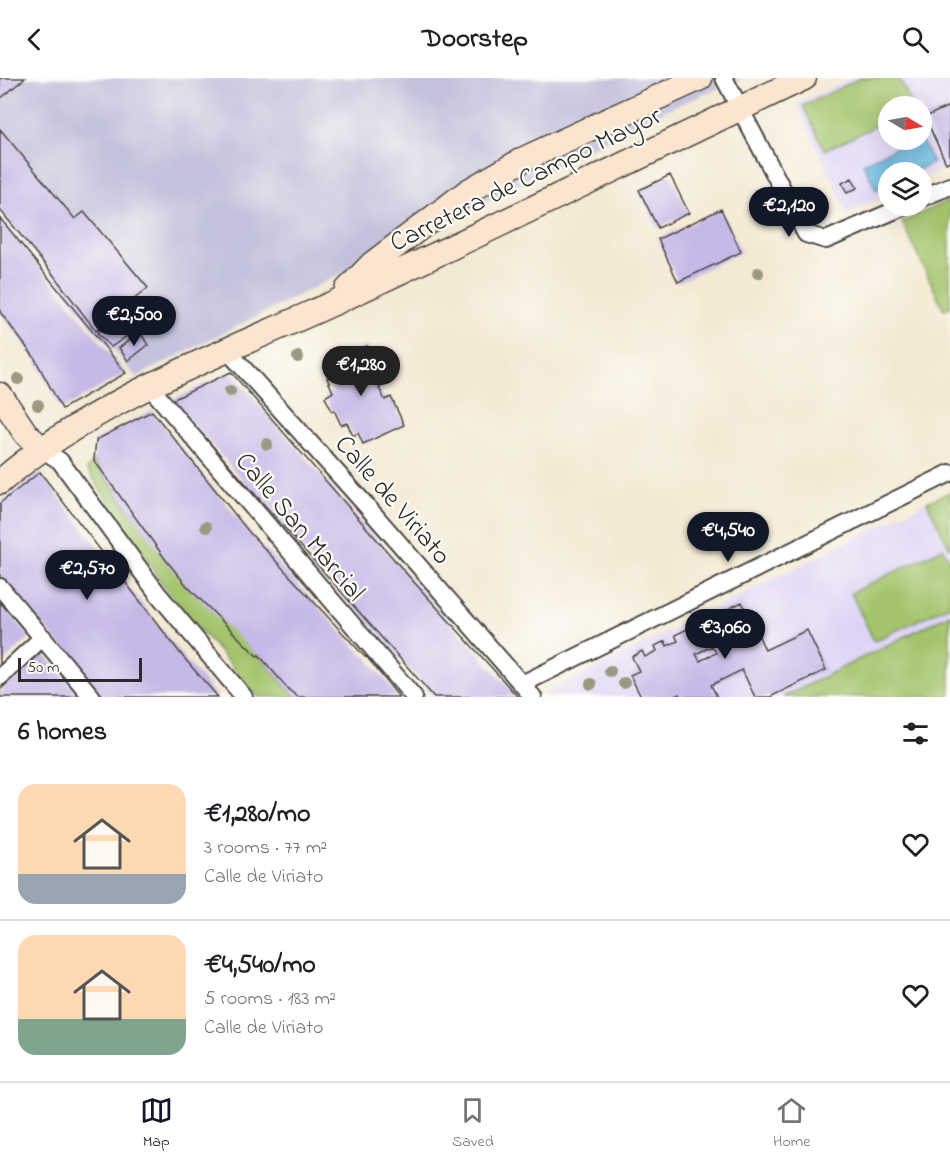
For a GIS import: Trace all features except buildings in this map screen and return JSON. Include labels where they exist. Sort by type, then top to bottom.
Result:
[{"type":"main road","points":[[337,301],[372,264],[467,192],[524,159],[700,78]]},
{"type":"main road","name":"Carretera de Campo Mayor","points":[[0,482],[71,429],[182,370],[337,301],[804,78]]},
{"type":"main road","points":[[0,395],[26,434],[42,449]]},
{"type":"street","points":[[646,103],[670,78]]},
{"type":"street","points":[[724,78],[806,234],[826,240],[882,216]]},
{"type":"street","points":[[932,193],[950,186]]},
{"type":"street","name":"Calle de Viriato","points":[[227,350],[357,494],[533,697]]},
{"type":"street","name":"Calle San Marcial","points":[[150,387],[414,697]]},
{"type":"street","points":[[42,449],[60,461],[164,602],[244,697]]},
{"type":"street","points":[[522,684],[950,473]]},
{"type":"street","points":[[0,587],[92,697]]},
{"type":"street","points":[[0,677],[43,638]]},
{"type":"shaded area","points":[[0,78],[744,78],[673,107],[136,377],[0,211]]},
{"type":"shaded area","points":[[853,78],[950,78],[950,165],[932,174],[932,162],[878,162],[878,199],[848,213],[797,104]]},
{"type":"shaded area","points":[[927,502],[950,549],[950,614],[783,697],[549,697],[545,693]]},
{"type":"green space","points":[[860,78],[899,78],[908,96],[878,96],[878,125],[825,150],[803,106]]},
{"type":"green space","points":[[950,200],[950,307],[944,310],[902,222],[915,216],[932,216],[932,208]]},
{"type":"green space","points":[[94,460],[125,504],[257,656],[259,655],[288,689],[298,697],[258,697],[168,592],[87,469]]},
{"type":"green space","points":[[950,492],[950,549],[927,502]]},
{"type":"green space","points":[[943,548],[950,562],[950,605],[874,641],[851,593]]},
{"type":"green space","points":[[950,614],[950,697],[783,697]]},
{"type":"water","points":[[891,150],[926,150],[933,163],[878,162],[878,189],[876,190],[863,163]]}]
